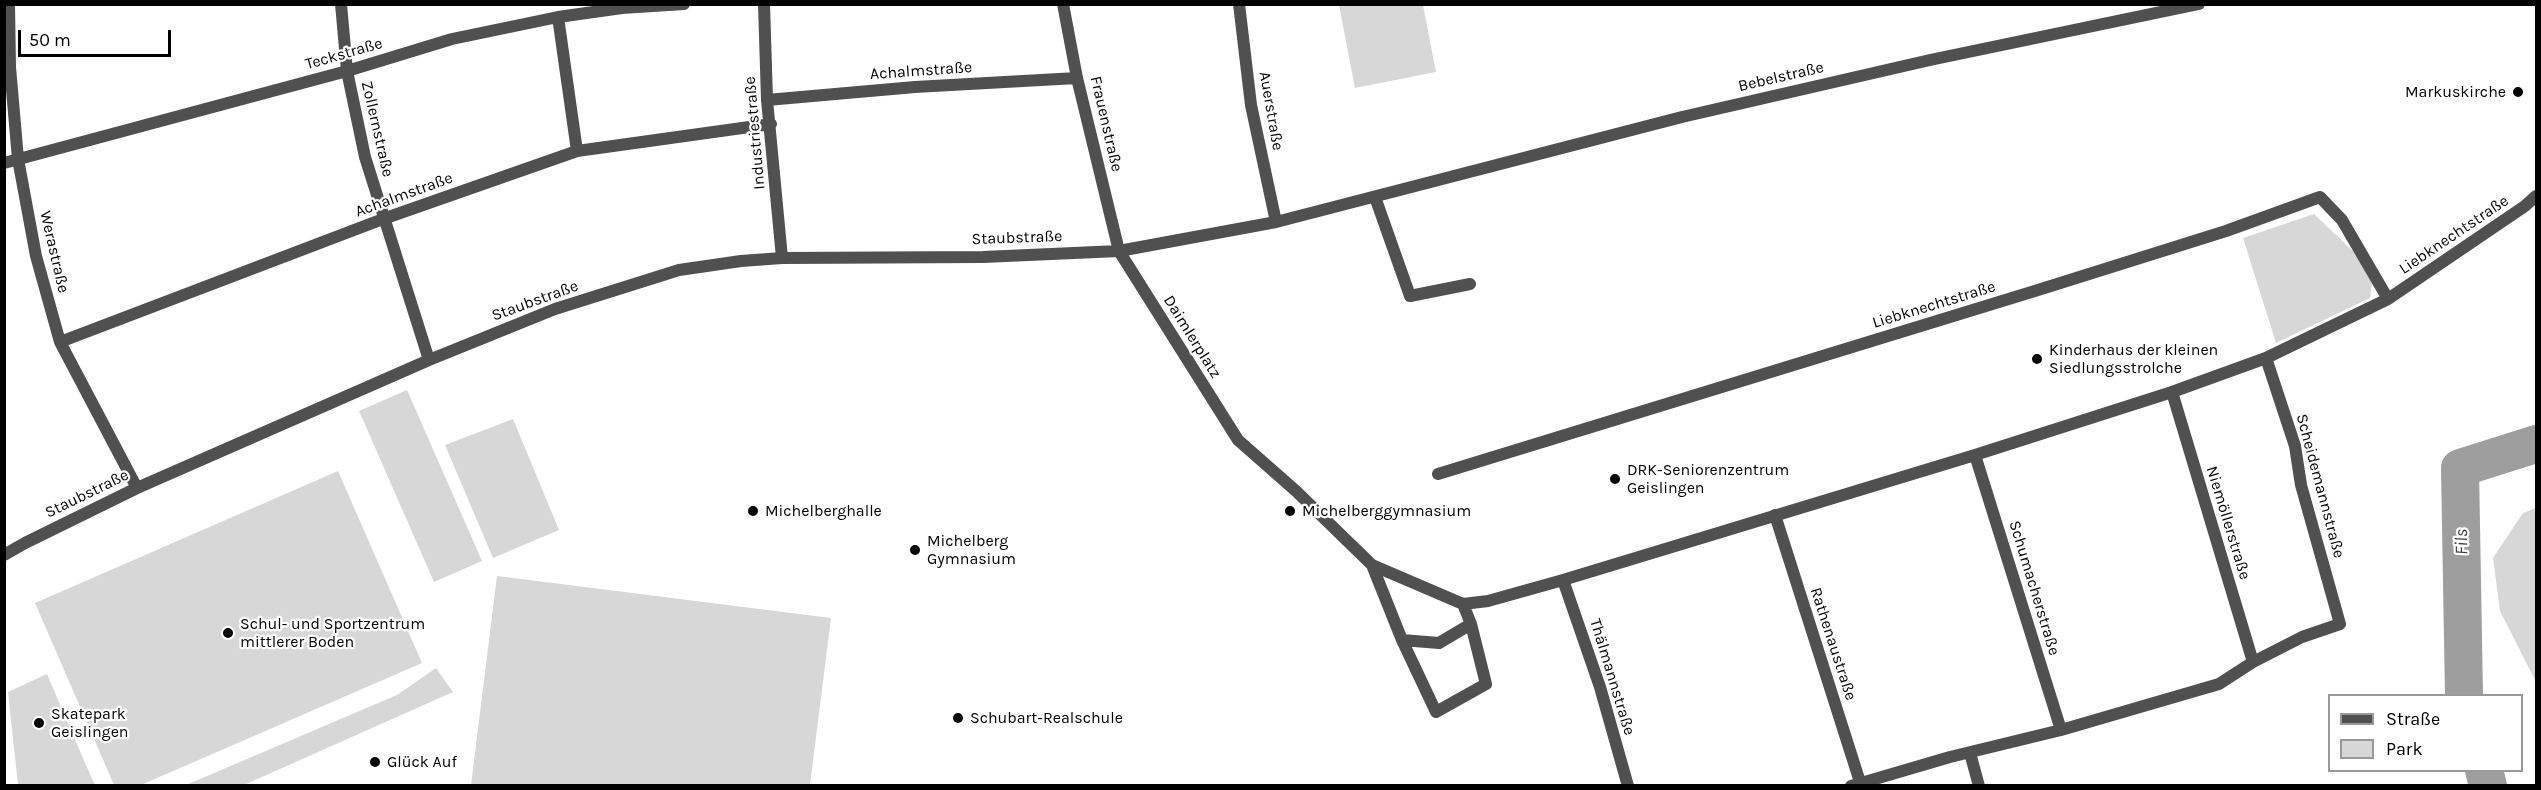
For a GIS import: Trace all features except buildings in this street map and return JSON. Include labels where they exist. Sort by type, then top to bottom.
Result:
[{"type":"street","name":"Werastraße","points":[[9,4],[10,67],[18,159],[36,256],[60,342],[137,488]]},
{"type":"street","name":"Zollernstraße","points":[[340,4],[347,71],[365,157],[429,360]]},
{"type":"street","name":"Teckstraße","points":[[4,163],[347,71],[452,39],[622,6],[684,4]]},
{"type":"street","name":"Industriestraße","points":[[764,4],[767,100],[782,258]]},
{"type":"street","name":"Frauenstraße","points":[[1063,4],[1077,78],[1119,251]]},
{"type":"street","name":"Auerstraße","points":[[1239,4],[1251,105],[1276,222]]},
{"type":"street","name":"Bebelstraße","points":[[1276,222],[1682,117],[1930,60],[2199,4]]},
{"type":"street","points":[[558,17],[577,151]]},
{"type":"street","name":"Achalmstraße","points":[[767,100],[915,87],[1077,78]]},
{"type":"street","name":"Achalmstraße","points":[[60,342],[383,219],[577,151],[771,124]]},
{"type":"street","name":"Liebknechtstraße","points":[[1463,604],[1488,601],[1563,580],[1975,455],[2172,392],[2266,358],[2388,299],[2525,206],[2536,196]]},
{"type":"street","points":[[1375,197],[1410,296],[1470,284]]},
{"type":"street","name":"Liebknechtstraße","points":[[1438,474],[2226,231],[2320,197],[2342,220],[2388,299]]},
{"type":"street","points":[[1119,251],[1276,222]]},
{"type":"street","name":"Staubstraße","points":[[4,555],[137,488],[429,360],[555,309],[679,270],[782,258],[971,257],[1119,251]]},
{"type":"street","name":"Daimlerplatz","points":[[1119,251],[1238,440],[1296,492],[1354,551],[1372,566]]},
{"type":"street","name":"Scheidemannstraße","points":[[2253,663],[2302,637],[2340,624],[2301,485],[2295,446],[2266,358]]},
{"type":"street","name":"Niemöllerstraße","points":[[2172,392],[2253,663]]},
{"type":"street","name":"Schumacherstraße","points":[[1975,455],[2061,730]]},
{"type":"street","name":"Rathenaustraße","points":[[1775,515],[1855,784],[1970,753]]},
{"type":"street","points":[[1372,566],[1463,604],[1471,624],[1486,684],[1436,712],[1402,640],[1372,566]]},
{"type":"street","name":"Thälmannstraße","points":[[1563,580],[1600,687],[1628,786]]},
{"type":"street","points":[[1402,640],[1439,643],[1471,624]]},
{"type":"street","points":[[1979,786],[1970,753],[2061,730],[2219,684],[2253,663]]},
{"type":"green space","points":[[1339,5],[1423,5],[1436,72],[1355,88]]},
{"type":"green space","points":[[2314,214],[2356,254],[2372,283],[2370,298],[2276,343],[2243,238]]},
{"type":"green space","points":[[407,390],[482,561],[434,582],[359,411]]},
{"type":"green space","points":[[513,419],[559,530],[493,558],[445,445]]},
{"type":"green space","name":"Schul- und Sportzentrum mittlerer Boden","points":[[338,471],[422,663],[141,785],[114,785],[35,603]]},
{"type":"green space","points":[[2536,508],[2536,691],[2535,680],[2500,611],[2493,558],[2523,513]]},
{"type":"green space","points":[[497,576],[831,618],[810,785],[471,785]]},
{"type":"green space","points":[[436,668],[453,692],[244,785],[186,785],[397,695]]},
{"type":"green space","name":"Skatepark Geislingen","points":[[47,674],[95,785],[18,785],[8,692]]},
{"type":"waterway","name":"Fils","points":[[2464,694],[2460,468],[2536,444]]},
{"type":"waterway","name":"Fils","points":[[2484,772],[2488,786]]},
{"type":"place","name":"Markuskirche","points":[[2518,92]]},
{"type":"place","name":"Kinderhaus der kleinen Siedlungsstrolche","points":[[2037,359]]},
{"type":"place","name":"DRK-Seniorenzentrum Geislingen","points":[[1615,479]]},
{"type":"place","name":"Michelberghalle","points":[[753,511]]},
{"type":"place","name":"Michelberggymnasium","points":[[1290,511]]},
{"type":"place","name":"Michelberg Gymnasium","points":[[915,550]]},
{"type":"place","name":"Schul- und Sportzentrum mittlerer Boden","points":[[228,633]]},
{"type":"place","name":"Schubart-Realschule","points":[[958,718]]},
{"type":"place","name":"Skatepark Geislingen","points":[[39,723]]},
{"type":"place","name":"Glück Auf","points":[[375,762]]}]
